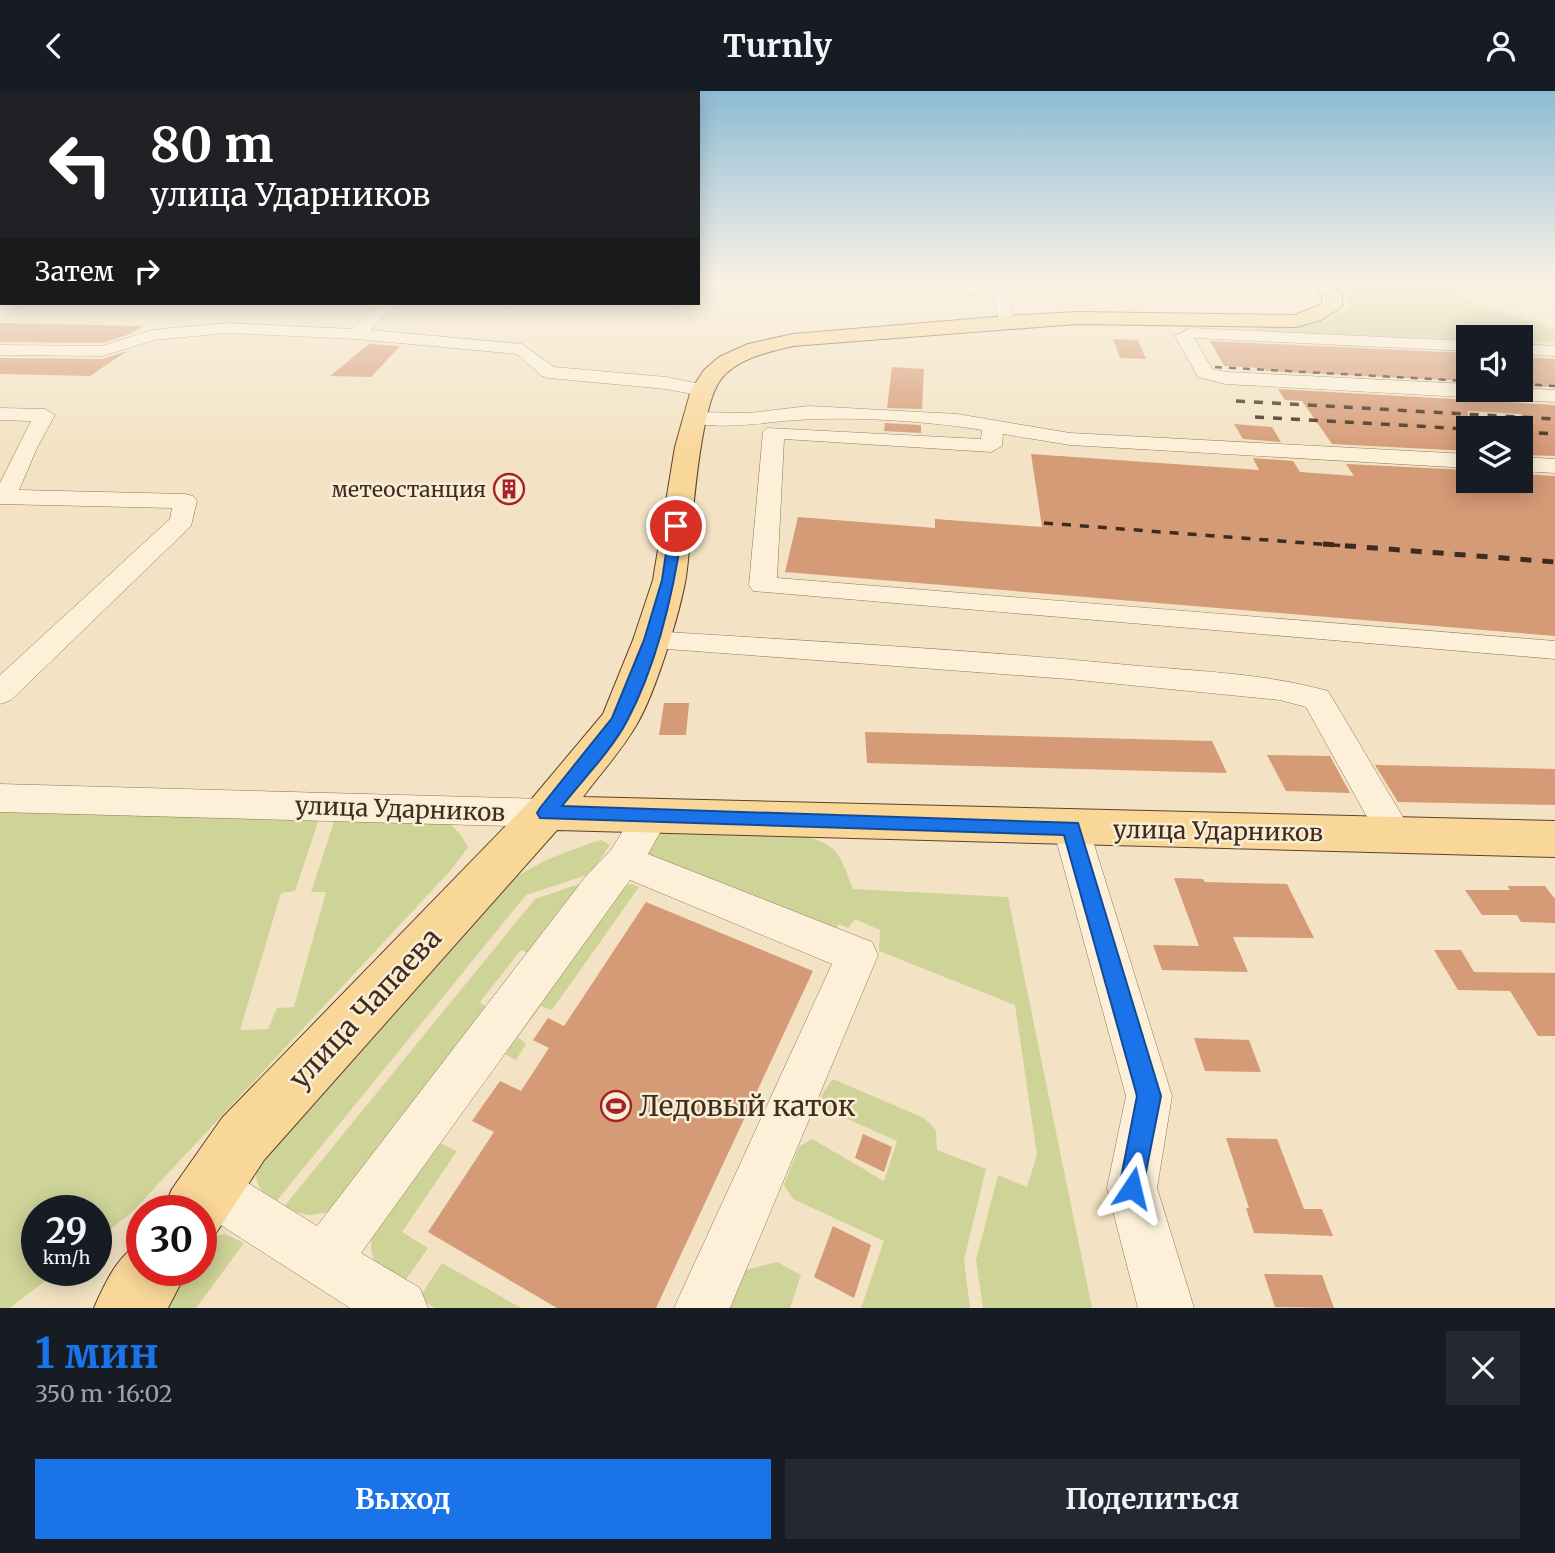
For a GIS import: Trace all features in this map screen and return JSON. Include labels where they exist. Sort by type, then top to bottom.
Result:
[{"type":"main road","points":[[703,390],[712,375],[727,362],[777,344],[831,339]]},
{"type":"main road","name":"улица Чапаева","points":[[205,1195],[243,1139],[546,813],[620,720],[651,640],[668,580],[688,447],[703,390]]},
{"type":"main road","name":"улица Ударников","points":[[546,813],[1555,839]]},
{"type":"main road","points":[[128,1308],[143,1286]]},
{"type":"street","points":[[0,349],[103,351],[140,339]]},
{"type":"street","points":[[409,339],[522,349],[549,372],[666,383],[703,390]]},
{"type":"street","points":[[1185,339],[1188,349],[1205,373],[1226,378],[1316,380],[1456,389]]},
{"type":"street","points":[[1306,339],[1456,346]]},
{"type":"street","points":[[1533,350],[1555,351]]},
{"type":"street","points":[[1533,394],[1555,395]]},
{"type":"street","points":[[696,418],[749,419],[809,412],[957,420],[1070,439],[1456,460]]},
{"type":"street","points":[[0,414],[45,415],[26,448],[13,484],[0,496]]},
{"type":"street","points":[[993,426],[991,446],[774,432],[763,585],[1555,650]]},
{"type":"street","points":[[1533,465],[1555,467]]},
{"type":"street","points":[[0,496],[185,501],[182,521],[0,693]]},
{"type":"street","points":[[651,640],[1068,669],[1280,691],[1317,699],[1395,834]]},
{"type":"street","name":"улица Ударников","points":[[0,798],[546,813]]},
{"type":"street","points":[[324,1261],[624,861],[652,815]]},
{"type":"street","points":[[1071,828],[1149,1096],[1132,1188],[1166,1308]]},
{"type":"street","points":[[624,861],[857,955],[702,1308]]},
{"type":"street","points":[[217,1208],[324,1261],[400,1308]]},
{"type":"green space","points":[[1533,339],[1555,339],[1555,342],[1533,341]]},
{"type":"green space","points":[[0,810],[319,819],[295,891],[281,893],[240,1030],[268,1029],[277,1008],[294,1007],[326,892],[311,892],[335,819],[447,821],[468,847],[451,870],[148,1195],[126,1195],[126,1217],[112,1228],[112,1195],[21,1195],[21,1286],[39,1286],[10,1308],[0,1308]]},
{"type":"green space","points":[[659,828],[751,829],[801,835],[820,841],[834,850],[843,863],[853,889],[1008,897],[1092,1308],[983,1308],[976,1260],[998,1175],[1027,1187],[1037,1155],[1015,1005],[879,951],[880,930],[855,919],[848,928],[839,924],[833,933],[720,882],[645,859]]},
{"type":"green space","points":[[601,840],[610,845],[590,874],[526,895],[275,1203],[270,1199],[261,1190],[257,1180],[256,1161],[484,900],[539,864]]},
{"type":"green space","points":[[585,882],[531,954],[521,950],[480,1002],[490,1010],[330,1212],[309,1215],[282,1209],[535,899]]},
{"type":"green space","points":[[631,884],[639,887],[552,1010],[541,1006],[518,1037],[526,1044],[516,1060],[493,1048],[609,892]]},
{"type":"green space","points":[[833,1079],[924,1118],[936,1130],[937,1150],[986,1169],[964,1260],[970,1308],[861,1308],[884,1241],[793,1199],[784,1185],[799,1147],[812,1139],[884,1181],[897,1141],[825,1109],[821,1096]]},
{"type":"green space","points":[[429,1138],[457,1151],[402,1232],[428,1248],[402,1285],[377,1269],[371,1250],[372,1223]]},
{"type":"green space","points":[[225,1234],[244,1243],[217,1280],[217,1235]]},
{"type":"green space","points":[[777,1262],[801,1275],[790,1308],[730,1308],[746,1270]]},
{"type":"green space","points":[[442,1263],[521,1308],[435,1308],[419,1298]]},
{"type":"green space","points":[[166,1286],[212,1286],[196,1308],[154,1308]]},
{"type":"building","points":[[0,339],[115,339],[102,343],[0,342]]},
{"type":"building","points":[[1113,339],[1138,340],[1146,359],[1120,358]]},
{"type":"building","points":[[1210,341],[1456,352],[1456,380],[1266,371],[1263,368],[1224,366]]},
{"type":"building","points":[[369,344],[400,346],[371,377],[330,376]]},
{"type":"building","points":[[127,351],[90,376],[0,374],[0,358],[103,359]]},
{"type":"building","points":[[1533,358],[1555,359],[1555,387],[1533,386]]},
{"type":"building","points":[[892,367],[924,369],[922,409],[887,408]]},
{"type":"building","points":[[1278,389],[1456,399],[1456,402],[1555,405],[1555,456],[1533,455],[1533,416],[1468,411],[1468,416],[1456,416],[1456,450],[1332,444],[1302,401],[1285,400]]},
{"type":"building","points":[[885,423],[921,425],[921,433],[884,431]]},
{"type":"building","points":[[1234,424],[1272,427],[1281,442],[1243,439]]},
{"type":"building","points":[[1031,454],[1259,470],[1253,458],[1293,461],[1300,472],[1354,476],[1346,464],[1456,469],[1456,493],[1533,493],[1533,475],[1555,476],[1555,636],[785,572],[798,517],[935,528],[935,519],[1042,527]]},
{"type":"building","points":[[664,703],[689,703],[686,735],[659,735]]},
{"type":"building","points":[[865,732],[1212,741],[1227,773],[867,763]]},
{"type":"building","points":[[1267,755],[1330,756],[1350,793],[1286,791]]},
{"type":"building","points":[[1375,765],[1555,769],[1555,805],[1398,802]]},
{"type":"building","points":[[1174,878],[1203,879],[1205,882],[1287,884],[1314,938],[1233,937],[1248,972],[1162,970],[1153,945],[1199,946]]},
{"type":"building","points":[[1507,886],[1545,886],[1555,899],[1555,923],[1521,922],[1517,915],[1482,915],[1465,890],[1510,890]]},
{"type":"building","name":"Ледовый каток","points":[[646,902],[813,971],[656,1308],[557,1308],[428,1232],[494,1132],[472,1121],[500,1081],[521,1091],[549,1048],[533,1040],[548,1018],[564,1026]]},
{"type":"building","points":[[1434,950],[1461,950],[1474,972],[1555,973],[1555,1036],[1538,1036],[1510,991],[1458,990]]},
{"type":"building","points":[[1194,1038],[1249,1040],[1261,1072],[1205,1071]]},
{"type":"building","points":[[863,1134],[892,1147],[884,1172],[855,1158]]},
{"type":"building","points":[[1226,1138],[1277,1139],[1304,1209],[1322,1209],[1333,1236],[1254,1233],[1246,1208],[1249,1208]]},
{"type":"building","points":[[833,1226],[871,1245],[854,1298],[814,1277]]},
{"type":"building","points":[[1264,1274],[1322,1275],[1334,1308],[1275,1307]]},
{"type":"railway","points":[[1215,367],[1456,380]]},
{"type":"railway","points":[[1533,385],[1555,386]]},
{"type":"railway","points":[[1236,401],[1555,419]]},
{"type":"railway","points":[[1255,417],[1456,428]]},
{"type":"railway","points":[[1533,433],[1555,434]]},
{"type":"railway","points":[[1044,523],[1346,546]]},
{"type":"railway","points":[[1323,544],[1555,562]]},
{"type":"place","name":"метеостанция","points":[[509,489]]},
{"type":"place","name":"Ледовый каток","points":[[616,1106]]},
{"type":"route","points":[[676,526],[668,580],[651,640],[620,720],[546,813],[1071,828],[1149,1096],[1132,1188]]}]
